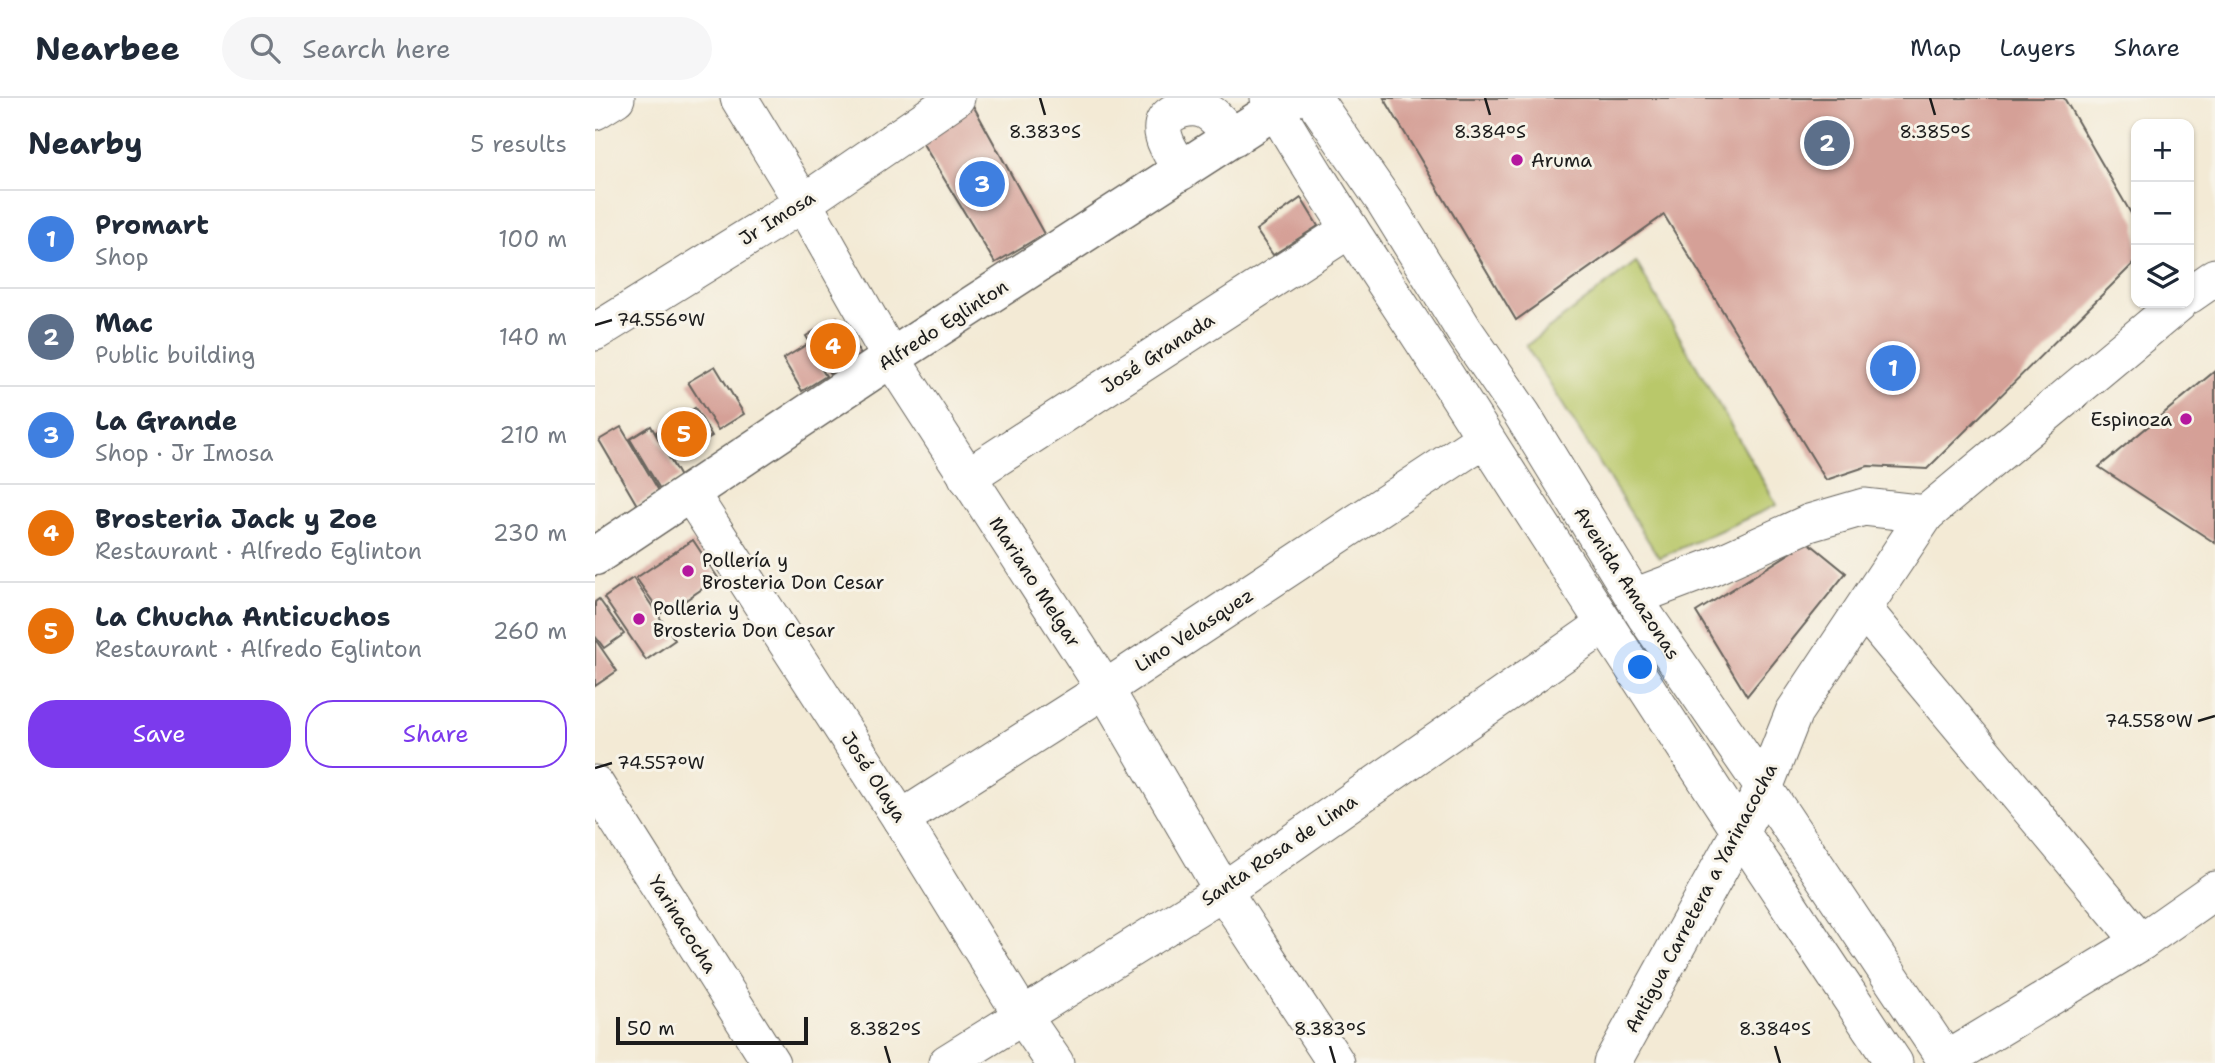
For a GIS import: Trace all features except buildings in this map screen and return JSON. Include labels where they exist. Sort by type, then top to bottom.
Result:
[{"type":"main road","name":"Alfredo Eglinton","points":[[595,556],[891,358],[1234,138],[1279,102]]},
{"type":"street","points":[[595,111],[616,98]]},
{"type":"street","name":"Mariano Melgar","points":[[739,98],[803,203],[891,358],[1105,689],[1223,891],[1336,1063]]},
{"type":"street","name":"Jr Imosa","points":[[595,332],[803,203],[955,98]]},
{"type":"street","name":"Avenida Amazonas","points":[[1313,98],[1385,202],[1464,330],[1522,414],[1634,597],[1947,1061]]},
{"type":"street","points":[[1279,102],[1350,229],[1739,833],[1894,1063]]},
{"type":"street","points":[[1182,171],[1164,136],[1163,124],[1175,111],[1189,103],[1199,105],[1217,118],[1234,138]]},
{"type":"street","name":"José Granada","points":[[967,477],[1350,229]]},
{"type":"street","points":[[2194,292],[2215,277]]},
{"type":"street","name":"Antigua Carretera a Yarinacocha","points":[[1612,1063],[1764,788],[1794,712],[1926,514],[2173,308]]},
{"type":"street","name":"Lino Velasquez","points":[[901,819],[1105,689],[1485,438]]},
{"type":"street","name":"José Olaya","points":[[690,493],[1055,1063]]},
{"type":"street","points":[[1634,597],[1708,569],[1820,520],[1864,508],[1926,514]]},
{"type":"street","points":[[1864,610],[2141,942]]},
{"type":"street","name":"Santa Rosa de Lima","points":[[947,1063],[1223,891],[1604,625]]},
{"type":"street","name":"Yarinacocha","points":[[595,785],[771,1063]]},
{"type":"street","points":[[1947,1061],[2141,942],[2215,890]]},
{"type":"green space","points":[[1636,262],[1777,505],[1659,558],[1526,346]]},
{"type":"place","name":"Mac","points":[[1827,143]]},
{"type":"place","name":"Aruma","points":[[1517,160]]},
{"type":"place","name":"La Grande","points":[[982,184]]},
{"type":"place","name":"Brosteria Jack y Zoe","points":[[833,346]]},
{"type":"place","name":"Promart","points":[[1893,368]]},
{"type":"place","name":"Espinoza","points":[[2186,419]]},
{"type":"place","name":"La Chucha Anticuchos","points":[[684,434]]},
{"type":"place","name":"Pollería y Brosteria Don Cesar","points":[[688,571]]},
{"type":"place","name":"Polleria y Brosteria Don Cesar","points":[[639,619]]}]
